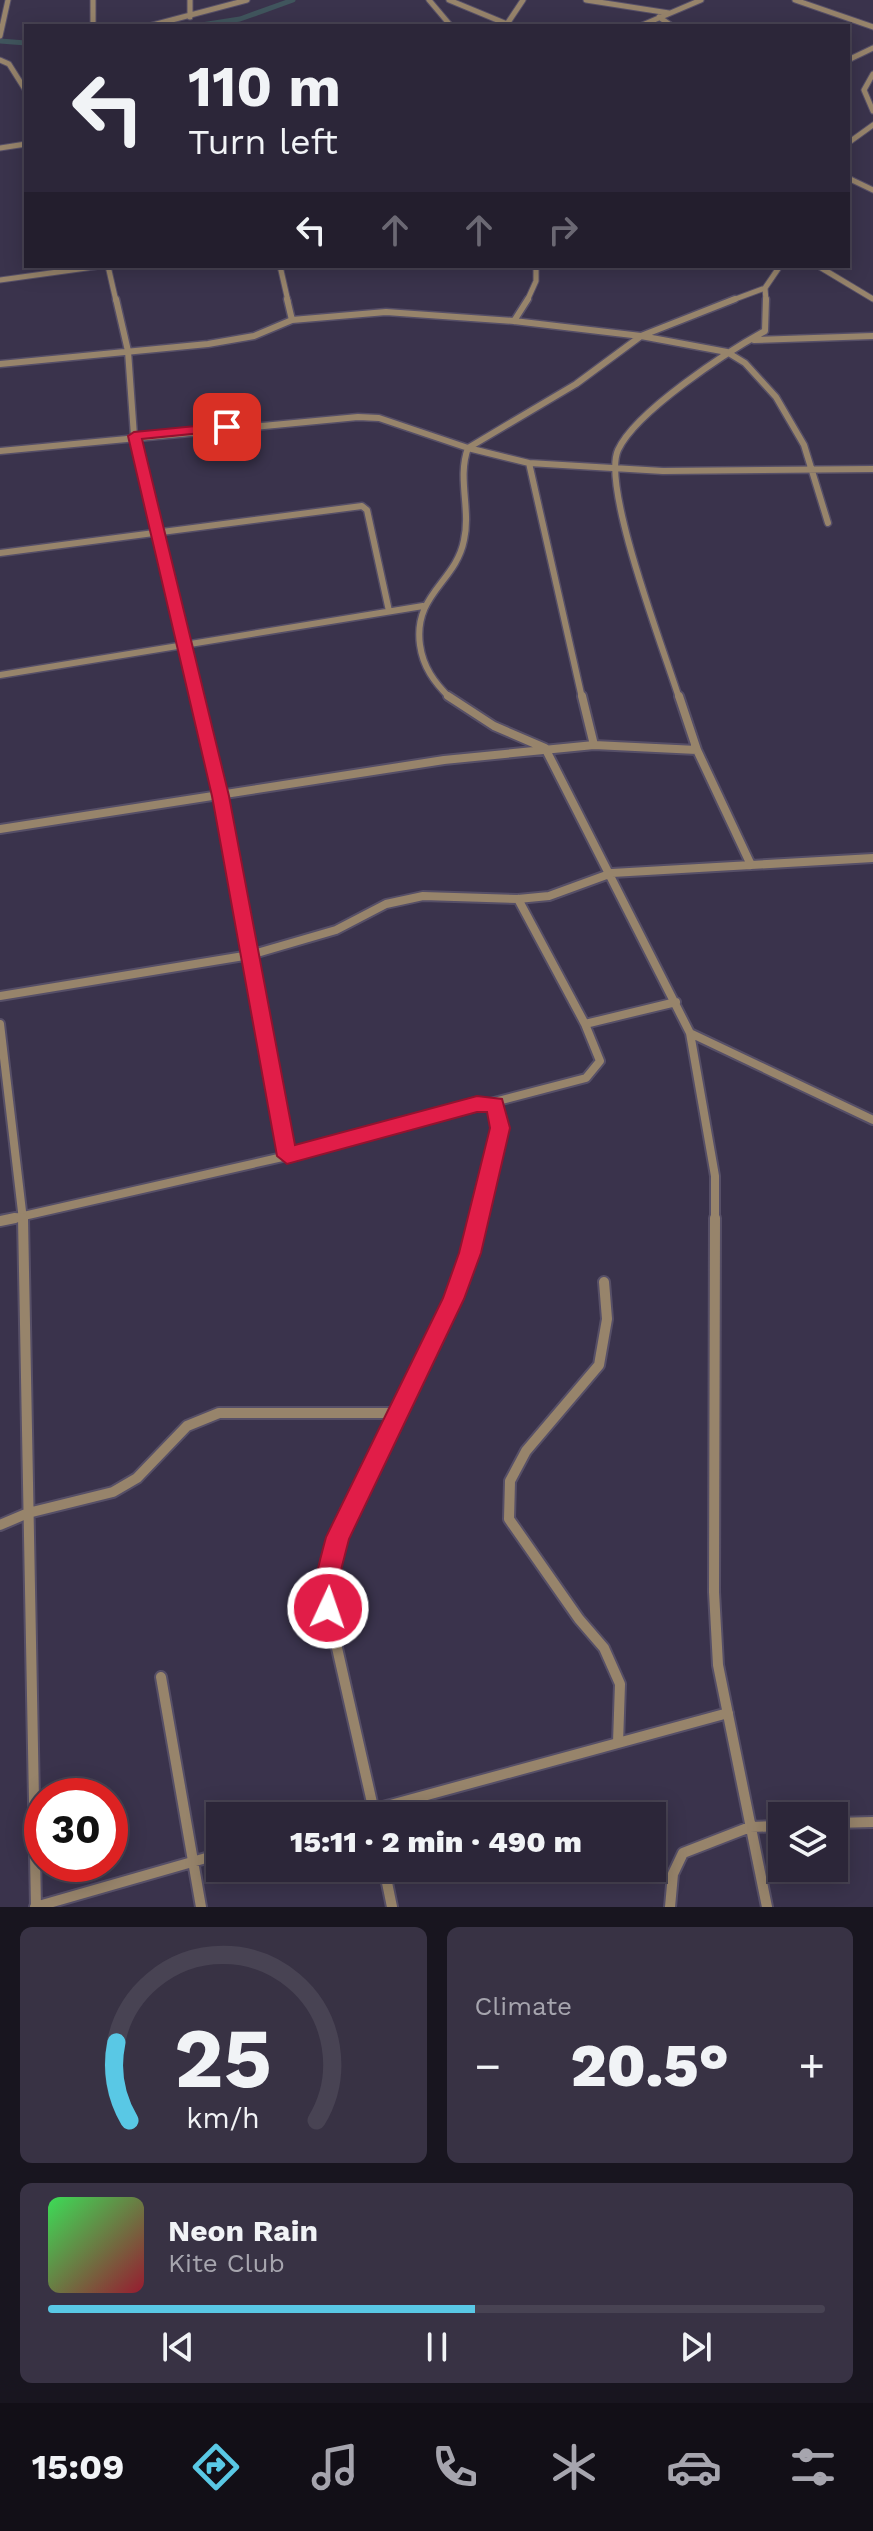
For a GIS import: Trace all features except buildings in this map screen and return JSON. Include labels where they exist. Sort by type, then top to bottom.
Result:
[{"type":"street","points":[[0,36],[8,0]]},
{"type":"street","points":[[93,0],[93,24]]},
{"type":"street","points":[[190,0],[190,17]]},
{"type":"street","points":[[158,24],[247,0]]},
{"type":"street","points":[[429,0],[449,24]]},
{"type":"street","points":[[449,0],[508,24]]},
{"type":"street","points":[[511,24],[523,0]]},
{"type":"street","points":[[586,0],[669,13]]},
{"type":"street","points":[[644,24],[701,0]]},
{"type":"street","points":[[795,0],[873,27]]},
{"type":"street","points":[[659,17],[669,24]]},
{"type":"street","points":[[850,59],[873,48]]},
{"type":"street","points":[[0,62],[9,64],[24,88]]},
{"type":"street","points":[[873,74],[864,90],[873,111]]},
{"type":"street","points":[[850,142],[873,125]]},
{"type":"street","points":[[0,148],[24,144]]},
{"type":"street","points":[[850,179],[873,190]]},
{"type":"street","points":[[0,280],[87,268]]},
{"type":"street","points":[[108,268],[128,351],[134,436],[220,796],[287,1156]]},
{"type":"street","points":[[280,268],[292,320]]},
{"type":"street","points":[[514,321],[538,279],[536,268]]},
{"type":"street","points":[[767,1907],[718,1665],[714,1592],[715,1176],[690,1033],[612,873],[545,748],[494,726],[453,701],[432,680],[421,653],[417,625],[423,606],[462,551],[468,522],[462,465],[468,448],[576,384],[641,336],[765,288],[779,268]]},
{"type":"street","points":[[821,268],[873,299]]},
{"type":"street","points":[[751,865],[697,750],[640,580],[616,468],[618,450],[624,438],[647,415],[727,352],[765,331],[768,319],[765,288]]},
{"type":"street","points":[[0,364],[236,340],[292,320],[386,312],[514,321],[641,336],[727,352],[745,363],[776,397],[804,445],[828,523]]},
{"type":"street","points":[[753,340],[873,336]]},
{"type":"street","points":[[0,451],[358,417],[379,418],[468,448],[529,463],[616,468],[873,469]]},
{"type":"street","points":[[529,463],[550,568],[594,745]]},
{"type":"street","points":[[0,553],[362,506],[367,510],[389,611]]},
{"type":"street","points":[[0,675],[423,606]]},
{"type":"street","points":[[0,829],[444,760],[545,748],[594,745],[697,750]]},
{"type":"street","points":[[0,996],[250,955],[336,930],[361,915],[398,901],[423,896],[518,899],[580,887],[612,873],[873,858]]},
{"type":"street","points":[[0,1221],[287,1156],[477,1104],[495,1105],[586,1078],[597,1069],[600,1061],[585,1024],[518,899]]},
{"type":"street","points":[[585,1024],[676,1002]]},
{"type":"street","points":[[0,1024],[23,1217],[35,1907],[206,1858]]},
{"type":"street","points":[[690,1033],[873,1120]]},
{"type":"street","points":[[372,1802],[328,1608],[328,1574],[338,1537],[453,1299],[470,1253],[500,1128],[495,1105]]},
{"type":"street","points":[[604,1282],[607,1319],[599,1365],[526,1451],[510,1481],[509,1519],[579,1619],[604,1648],[620,1684],[618,1743]]},
{"type":"street","points":[[0,1525],[28,1513],[113,1492],[137,1478],[187,1426],[219,1413],[398,1413]]},
{"type":"street","points":[[161,1677],[201,1907]]},
{"type":"street","points":[[412,1802],[728,1713]]},
{"type":"street","points":[[848,1823],[873,1822]]},
{"type":"street","points":[[670,1907],[673,1874],[683,1853],[750,1827],[768,1826]]},
{"type":"street","points":[[387,1882],[392,1907]]},
{"type":"waterway","points":[[208,24],[240,19],[293,0]]},
{"type":"waterway","points":[[0,41],[24,43]]},
{"type":"route","points":[[227,427],[134,436],[220,796],[287,1156],[477,1104],[495,1105],[500,1128],[470,1253],[453,1299],[338,1537],[328,1574],[328,1608]]}]
